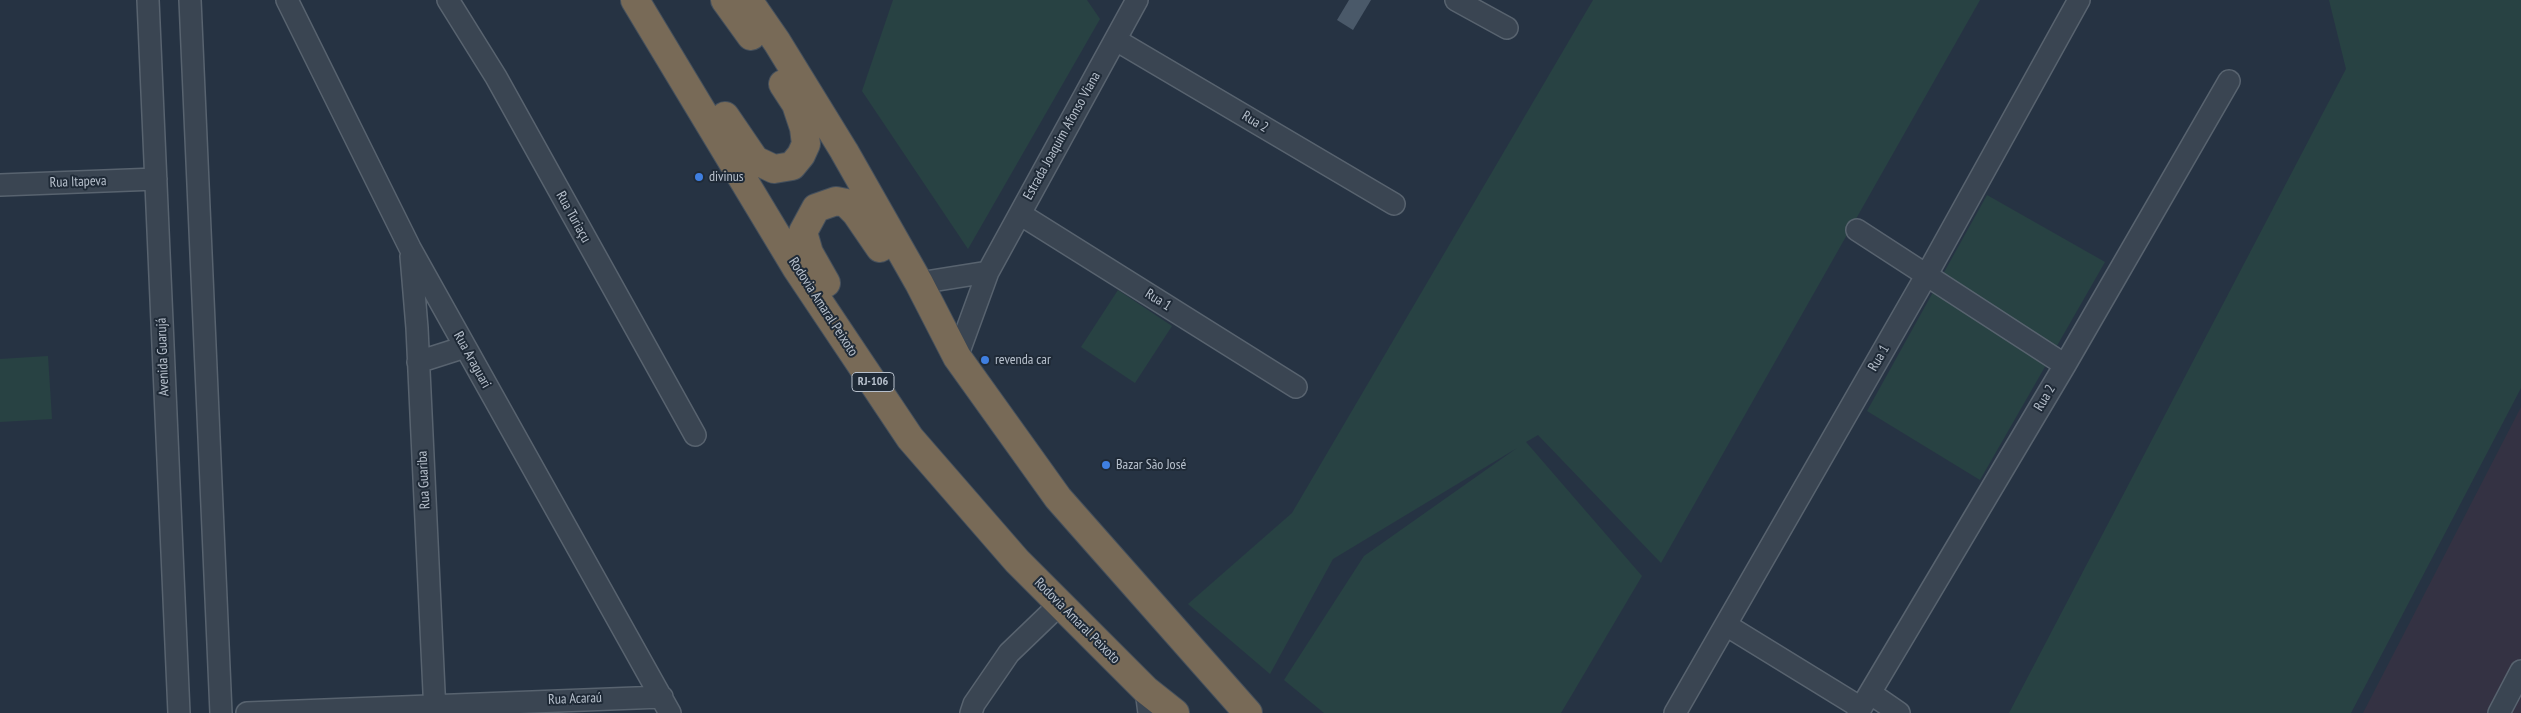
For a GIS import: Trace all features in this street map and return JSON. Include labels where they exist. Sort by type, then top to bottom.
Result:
[{"type":"highway","name":"Rodovia Amaral Peixoto","points":[[635,0],[797,269],[910,438],[1017,561],[1051,595],[1147,702],[1175,713]]},
{"type":"highway","points":[[652,0],[755,160],[774,169],[792,166],[802,155],[806,144],[804,128],[796,104],[769,61],[725,0]]},
{"type":"highway","points":[[748,0],[777,42],[844,151],[919,283],[957,357],[1058,498],[1248,713]]},
{"type":"highway","points":[[1040,475],[1011,454],[960,387],[875,239],[856,213],[846,203],[836,201],[816,208],[803,232],[809,253],[850,325],[927,438],[1016,541],[1051,595]]},
{"type":"street","name":"Avenida Guarujá","points":[[148,0],[179,713]]},
{"type":"street","points":[[190,0],[222,713]]},
{"type":"street","name":"Rua Turiaçu","points":[[448,0],[496,77],[695,435]]},
{"type":"street","name":"Estrada Joaquim Afonso Viana","points":[[957,357],[988,272],[1137,0]]},
{"type":"street","points":[[1456,0],[1507,28]]},
{"type":"street","name":"Rua 1","points":[[1675,713],[1926,276],[2078,0]]},
{"type":"street","name":"Rua Araguari","points":[[284,1],[410,248],[666,705]]},
{"type":"street","name":"Rua 2","points":[[1116,40],[1394,204]]},
{"type":"street","name":"Rua 2","points":[[1863,705],[2065,365],[2229,81]]},
{"type":"street","name":"Rua Itapeva","points":[[0,185],[156,179]]},
{"type":"street","name":"Rua 1","points":[[1020,214],[1296,387]]},
{"type":"street","points":[[1857,230],[2065,365]]},
{"type":"street","name":"Rua Guariba","points":[[410,248],[418,362],[435,708]]},
{"type":"street","points":[[919,283],[988,272]]},
{"type":"street","points":[[418,362],[465,347]]},
{"type":"street","points":[[971,713],[974,704],[1051,595]]},
{"type":"street","points":[[1726,625],[1863,705],[1899,713]]},
{"type":"street","points":[[2499,713],[2521,672]]},
{"type":"street","name":"Rua Acaraú","points":[[247,713],[666,705]]},
{"type":"shaded area","points":[[2521,407],[2521,713],[2363,713]]},
{"type":"green space","points":[[893,0],[1087,0],[1100,19],[968,249],[862,91]]},
{"type":"green space","points":[[1593,0],[1980,0],[1661,563],[1538,435],[1526,442],[1642,576],[1561,713],[1324,713],[1284,680],[1364,556],[1517,448],[1333,559],[1270,674],[1188,604],[1292,513]]},
{"type":"green space","points":[[2329,0],[2521,0],[2521,388],[2351,713],[2009,713],[2346,69]]},
{"type":"green space","points":[[1987,195],[2105,262],[1980,480],[1867,411]]},
{"type":"green space","points":[[1118,290],[1172,326],[1135,383],[1081,347]]},
{"type":"green space","points":[[48,356],[52,419],[0,422],[0,359]]},
{"type":"building","points":[[1349,0],[1371,0],[1353,30],[1337,20]]},
{"type":"place","name":"divinus","points":[[699,177]]},
{"type":"place","name":"revenda car","points":[[985,360]]},
{"type":"place","name":"Bazar São José","points":[[1106,465]]}]
